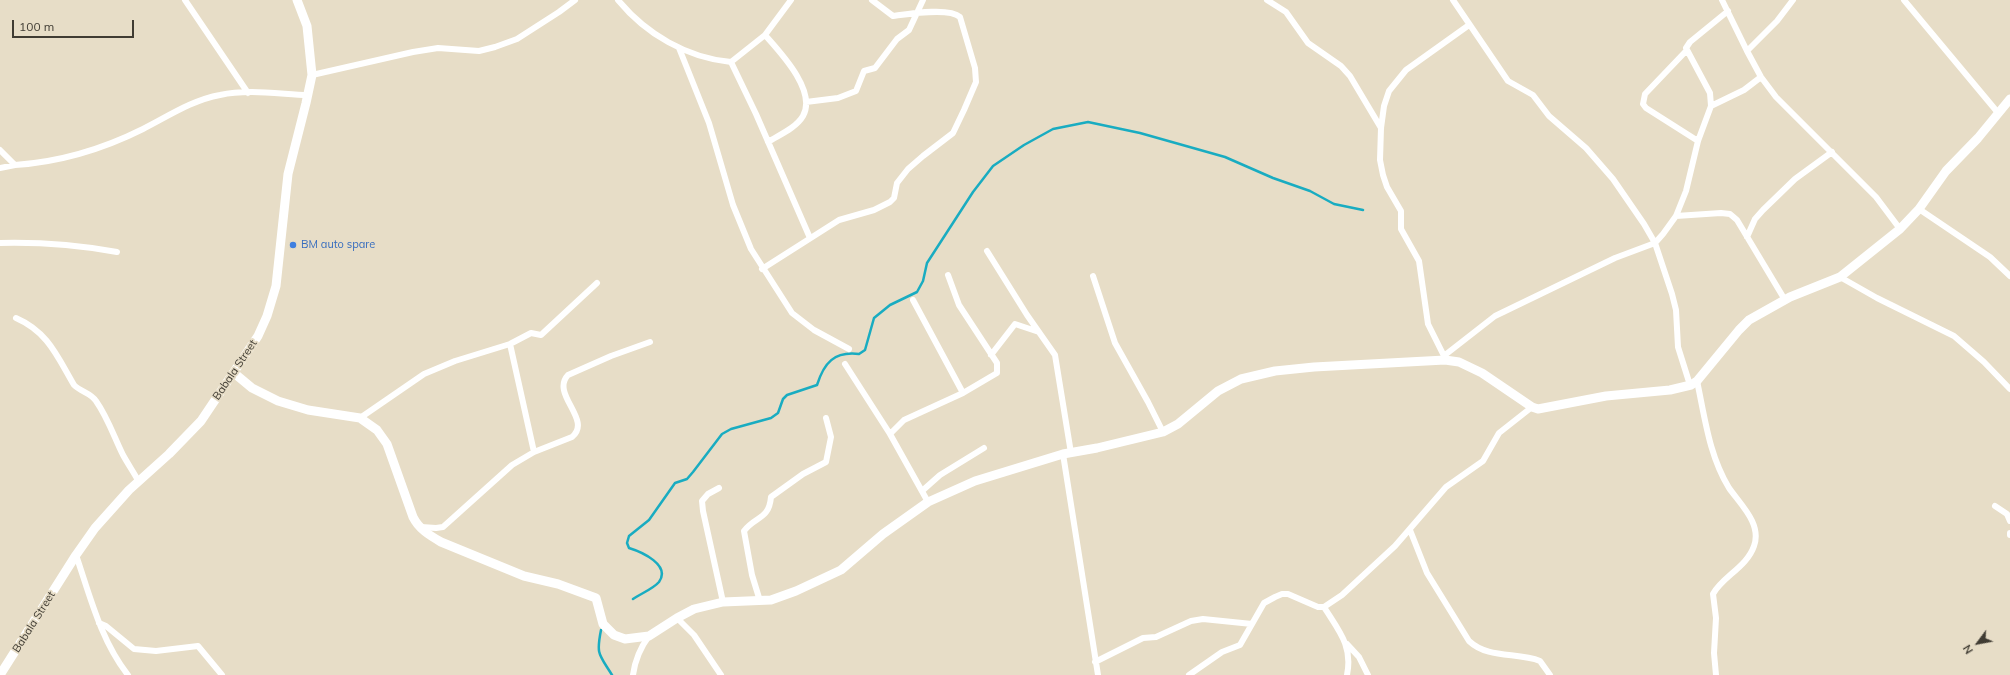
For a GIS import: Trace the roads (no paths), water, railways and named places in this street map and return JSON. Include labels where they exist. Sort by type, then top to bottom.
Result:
[{"type":"street","points":[[185,0],[248,93]]},
{"type":"street","name":"Babala Street","points":[[0,675],[76,555],[95,528],[130,490],[200,421],[258,336],[268,316],[276,286],[288,174],[312,75],[307,26],[297,0]]},
{"type":"street","points":[[312,75],[413,52],[438,48],[479,51],[495,47],[517,39],[575,0]]},
{"type":"street","points":[[618,0],[626,10],[654,35],[679,48],[720,61],[731,62],[766,36],[791,0]]},
{"type":"street","points":[[625,0],[626,10]]},
{"type":"street","points":[[762,269],[839,220],[874,210],[890,202],[894,198],[897,183],[923,156],[953,132],[976,82],[975,68],[960,17],[951,12],[918,13],[893,16],[872,0]]},
{"type":"street","points":[[806,102],[838,98],[856,91],[864,71],[875,68],[898,39],[909,30],[923,0]]},
{"type":"street","points":[[1268,0],[1286,12],[1308,43],[1350,76],[1381,128]]},
{"type":"street","points":[[1453,0],[1508,81],[1533,95],[1549,116],[1586,148],[1628,199],[1655,243],[1676,310],[1678,347],[1705,415],[1707,436],[1729,486],[1748,514],[1756,530],[1755,545],[1750,555],[1713,594],[1716,618],[1714,653],[1716,675]]},
{"type":"street","points":[[1722,0],[1761,77],[1776,97],[1876,197],[1900,229]]},
{"type":"street","points":[[1747,51],[1777,21],[1793,0]]},
{"type":"street","points":[[1904,0],[2000,114]]},
{"type":"street","points":[[1698,141],[1646,108],[1643,104],[1645,94],[1687,50],[1690,42],[1728,11]]},
{"type":"street","points":[[1445,357],[1428,324],[1419,261],[1401,229],[1401,211],[1387,187],[1383,175],[1380,160],[1381,128],[1384,106],[1389,92],[1406,70],[1469,25]]},
{"type":"street","points":[[766,36],[797,76],[807,96],[802,117],[790,128],[768,142]]},
{"type":"street","points":[[679,48],[709,123],[741,228],[762,269],[792,313],[814,330],[849,348]]},
{"type":"street","points":[[1445,357],[1495,316],[1615,258],[1655,243],[1676,216],[1686,191],[1698,141],[1711,106],[1710,93],[1687,50]]},
{"type":"street","points":[[731,62],[810,238]]},
{"type":"street","points":[[1711,106],[1738,94],[1761,77]]},
{"type":"street","points":[[0,168],[61,159],[101,146],[142,130],[174,112],[203,100],[220,95],[248,93],[308,95]]},
{"type":"street","points":[[234,373],[252,388],[278,401],[308,410],[360,418],[377,430],[383,437],[407,502],[420,527],[441,542],[524,576],[558,584],[596,598],[603,624],[614,634],[629,639],[649,636],[694,609],[723,602],[770,600],[840,570],[883,534],[928,502],[975,481],[1067,454],[1163,432],[1178,424],[1218,391],[1241,379],[1275,371],[1445,357],[1482,373],[1532,408],[1543,410],[1606,396],[1670,390],[1693,383],[1749,320],[1785,300],[1840,277],[1900,229],[1919,208],[1946,171],[2000,114],[2010,99]]},
{"type":"street","points":[[0,150],[15,165]]},
{"type":"street","points":[[1747,237],[1755,219],[1763,210],[1795,179],[1832,152]]},
{"type":"street","points":[[1919,208],[1990,257],[2010,276]]},
{"type":"street","points":[[1676,216],[1721,213],[1730,214],[1737,220],[1785,300]]},
{"type":"street","points":[[0,243],[52,243],[117,252]]},
{"type":"street","points":[[987,251],[1052,350],[1058,364],[1067,454],[1098,675]]},
{"type":"street","points":[[890,434],[904,420],[963,393],[997,374],[997,363],[959,305],[948,275]]},
{"type":"street","points":[[1093,276],[1115,344],[1163,432]]},
{"type":"street","points":[[1840,277],[1954,336],[1984,362],[2010,389]]},
{"type":"street","points":[[360,418],[424,374],[455,360],[510,344],[531,333],[541,335],[597,283]]},
{"type":"street","points":[[913,300],[963,393]]},
{"type":"street","points":[[16,318],[34,327],[43,335],[51,344],[78,390],[90,395],[96,401],[109,422],[123,456],[139,482]]},
{"type":"street","points":[[991,354],[1015,324],[1039,332]]},
{"type":"street","points":[[420,527],[436,528],[442,526],[512,465],[534,452],[572,437],[576,433],[578,427],[575,414],[562,387],[563,380],[568,375],[611,356],[650,342]]},
{"type":"street","points":[[510,344],[534,452]]},
{"type":"street","points":[[845,364],[890,434],[928,502]]},
{"type":"street","points":[[1189,675],[1222,652],[1240,645],[1264,603],[1282,594],[1288,594],[1318,607],[1324,607],[1342,595],[1375,566],[1410,530],[1446,487],[1483,461],[1499,433],[1532,408]]},
{"type":"street","points":[[760,601],[752,575],[744,531],[748,526],[764,517],[770,507],[771,497],[803,474],[826,462],[831,437],[826,418]]},
{"type":"street","points":[[922,491],[940,475],[984,448]]},
{"type":"street","points":[[719,488],[708,494],[702,501],[723,602]]},
{"type":"street","points":[[1995,506],[2007,514],[2010,521]]},
{"type":"street","points":[[1410,530],[1427,573],[1469,641],[1477,648],[1487,652],[1540,661],[1550,675]]},
{"type":"street","points":[[76,555],[99,623],[114,653],[128,675]]},
{"type":"street","points":[[1324,607],[1347,644],[1359,657],[1368,675]]},
{"type":"street","points":[[677,618],[694,635],[721,675]]},
{"type":"street","points":[[1095,662],[1143,638],[1156,637],[1191,621],[1203,619],[1252,624]]},
{"type":"street","points":[[99,623],[106,626],[127,646],[134,649],[156,651],[198,646],[222,675]]},
{"type":"street","points":[[633,675],[637,658],[649,636]]},
{"type":"street","points":[[1347,644],[1349,665],[1347,675]]},
{"type":"waterway","points":[[633,599],[656,585],[662,576],[661,570],[653,560],[629,548],[627,543],[629,536],[649,520],[675,483],[687,479],[722,434],[731,429],[771,418],[778,413],[783,399],[787,395],[817,385],[823,370],[831,360],[843,354],[859,354],[865,350],[874,318],[890,305],[917,292],[923,281],[927,263],[973,192],[993,166],[1024,145],[1053,129],[1088,122],[1140,133],[1225,157],[1273,178],[1310,191],[1334,204],[1363,210]]},
{"type":"waterway","points":[[601,630],[599,650],[601,658],[612,675]]},
{"type":"place","name":"BM auto spare","points":[[293,245]]}]
